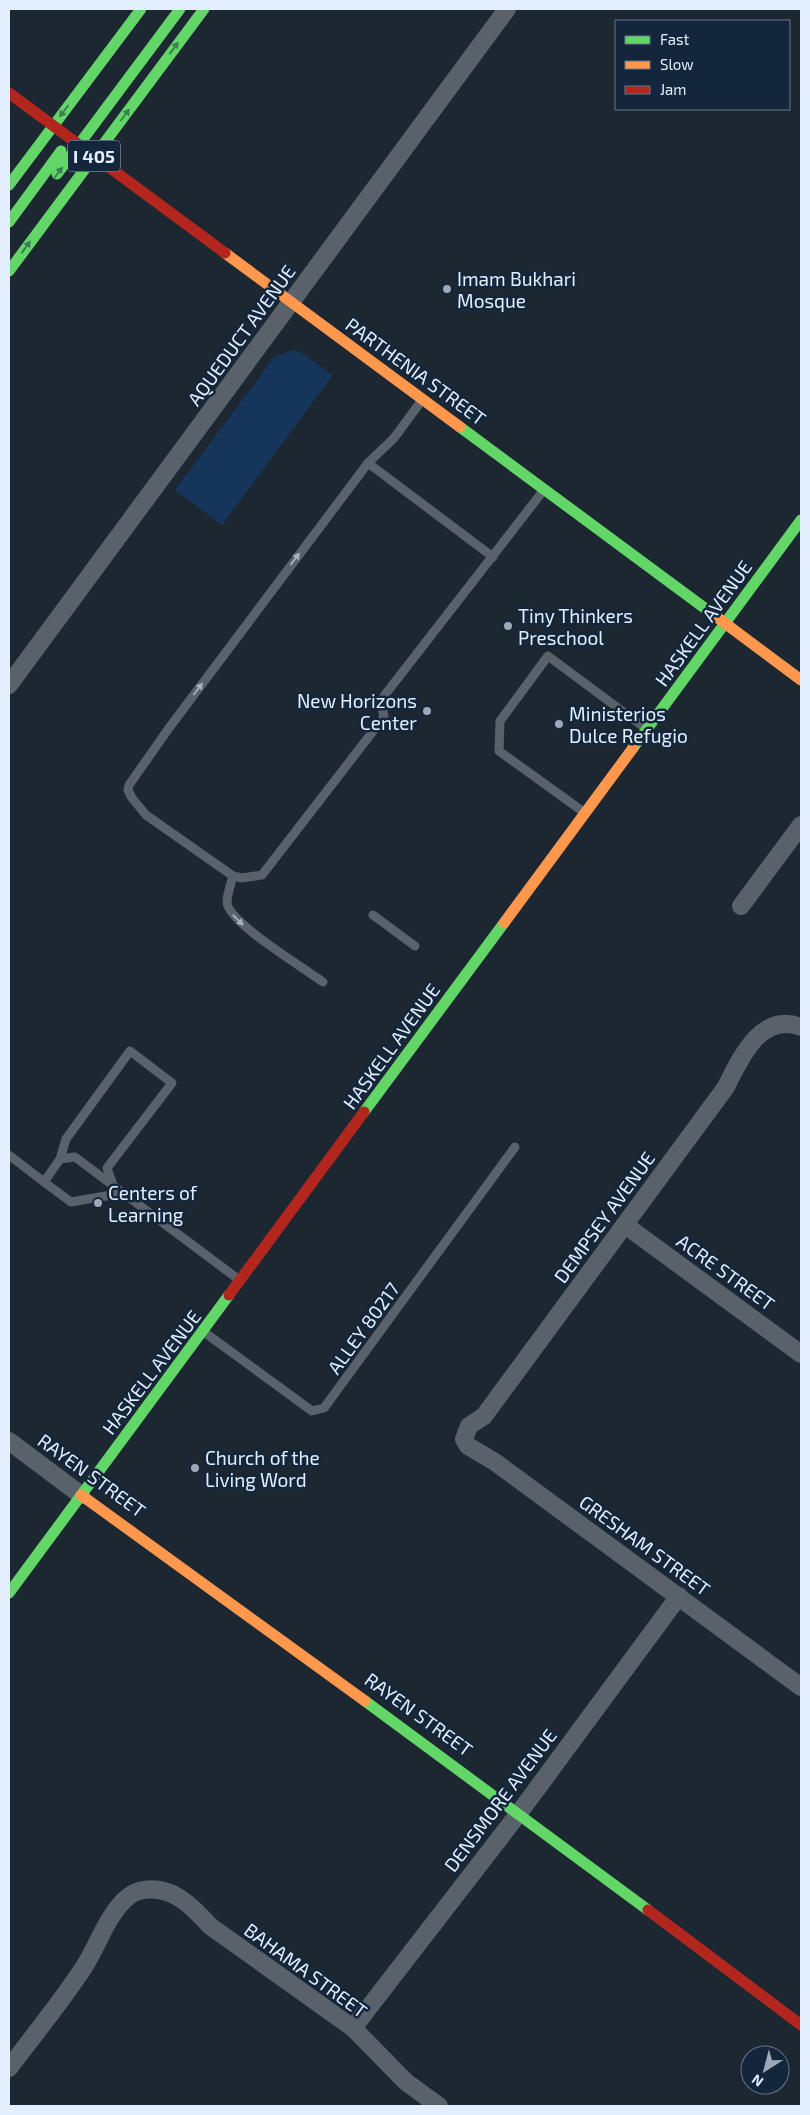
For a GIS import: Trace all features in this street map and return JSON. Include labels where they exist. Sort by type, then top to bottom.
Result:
[{"type":"main road","name":"I 405","points":[[9,185],[141,9]]},
{"type":"main road","points":[[11,227],[126,72],[166,9]]},
{"type":"main road","points":[[126,72],[180,9]]},
{"type":"main road","name":"I 405","points":[[9,271],[204,9]]},
{"type":"main road","name":"PARTHENIA STREET","points":[[9,93],[801,680]]},
{"type":"main road","name":"HASKELL AVENUE","points":[[9,1593],[801,520]]},
{"type":"main road","name":"RAYEN STREET","points":[[81,1495],[519,1813],[801,2025]]},
{"type":"street","name":"AQUEDUCT AVENUE","points":[[9,685],[507,9]]},
{"type":"street","points":[[742,906],[801,825]]},
{"type":"street","name":"DEMPSEY AVENUE","points":[[464,1439],[469,1426],[484,1416],[726,1087],[749,1047],[765,1029],[780,1024],[801,1027]]},
{"type":"street","name":"ACRE STREET","points":[[625,1225],[801,1354]]},
{"type":"street","name":"GRESHAM STREET","points":[[464,1439],[468,1446],[495,1462],[801,1687]]},
{"type":"street","name":"RAYEN STREET","points":[[9,1441],[81,1495]]},
{"type":"street","name":"DENSMORE AVENUE","points":[[353,2028],[519,1813],[678,1596]]},
{"type":"street","name":"BAHAMA STREET","points":[[9,2068],[83,1968],[113,1914],[124,1900],[138,1892],[160,1890],[180,1897],[191,1905],[210,1926],[353,2028],[406,2082],[439,2106]]},
{"type":"lane","points":[[423,398],[394,438],[368,463],[353,482],[168,728],[129,785],[128,790],[138,808],[146,816],[233,876],[253,878],[262,875],[384,718],[382,702],[384,696],[545,489]]},
{"type":"lane","points":[[368,463],[492,556]]},
{"type":"lane","points":[[585,813],[499,751],[500,721],[548,656],[646,729]]},
{"type":"lane","points":[[233,876],[227,903],[230,913],[243,926],[324,982]]},
{"type":"lane","points":[[373,915],[415,946]]},
{"type":"lane","points":[[44,1182],[60,1159],[66,1139],[130,1051],[172,1083],[107,1168],[113,1185]]},
{"type":"lane","name":"ALLEY 80217","points":[[204,1331],[312,1411],[324,1408],[515,1147]]},
{"type":"lane","points":[[9,1155],[71,1202],[123,1193]]},
{"type":"lane","points":[[60,1159],[75,1157],[240,1281]]},
{"type":"shaded area","points":[[293,350],[302,353],[333,375],[222,525],[175,490],[275,356]]},
{"type":"traffic: fast","points":[[9,185],[141,9]]},
{"type":"traffic: fast","points":[[57,174],[180,9]]},
{"type":"traffic: fast","points":[[9,271],[204,9]]},
{"type":"traffic: fast","points":[[9,222],[61,151]]},
{"type":"traffic: fast","points":[[460,427],[718,618]]},
{"type":"traffic: fast","points":[[633,748],[801,520]]},
{"type":"traffic: fast","points":[[364,1112],[504,923]]},
{"type":"traffic: fast","points":[[9,1593],[229,1295]]},
{"type":"traffic: fast","points":[[365,1701],[648,1910]]},
{"type":"traffic: slow","points":[[225,253],[460,427]]},
{"type":"traffic: slow","points":[[718,618],[801,680]]},
{"type":"traffic: slow","points":[[504,923],[633,748]]},
{"type":"traffic: slow","points":[[81,1495],[365,1701]]},
{"type":"traffic: jam","points":[[9,93],[225,253]]},
{"type":"traffic: jam","points":[[229,1295],[364,1112]]},
{"type":"traffic: jam","points":[[648,1910],[801,2025]]},
{"type":"place","name":"Imam Bukhari Mosque","points":[[447,289]]},
{"type":"place","name":"Tiny Thinkers Preschool","points":[[508,626]]},
{"type":"place","name":"New Horizons Center","points":[[427,711]]},
{"type":"place","name":"Ministerios Dulce Refugio","points":[[559,724]]},
{"type":"place","name":"Centers of Learning","points":[[98,1203]]},
{"type":"place","name":"Church of the Living Word","points":[[195,1468]]}]
